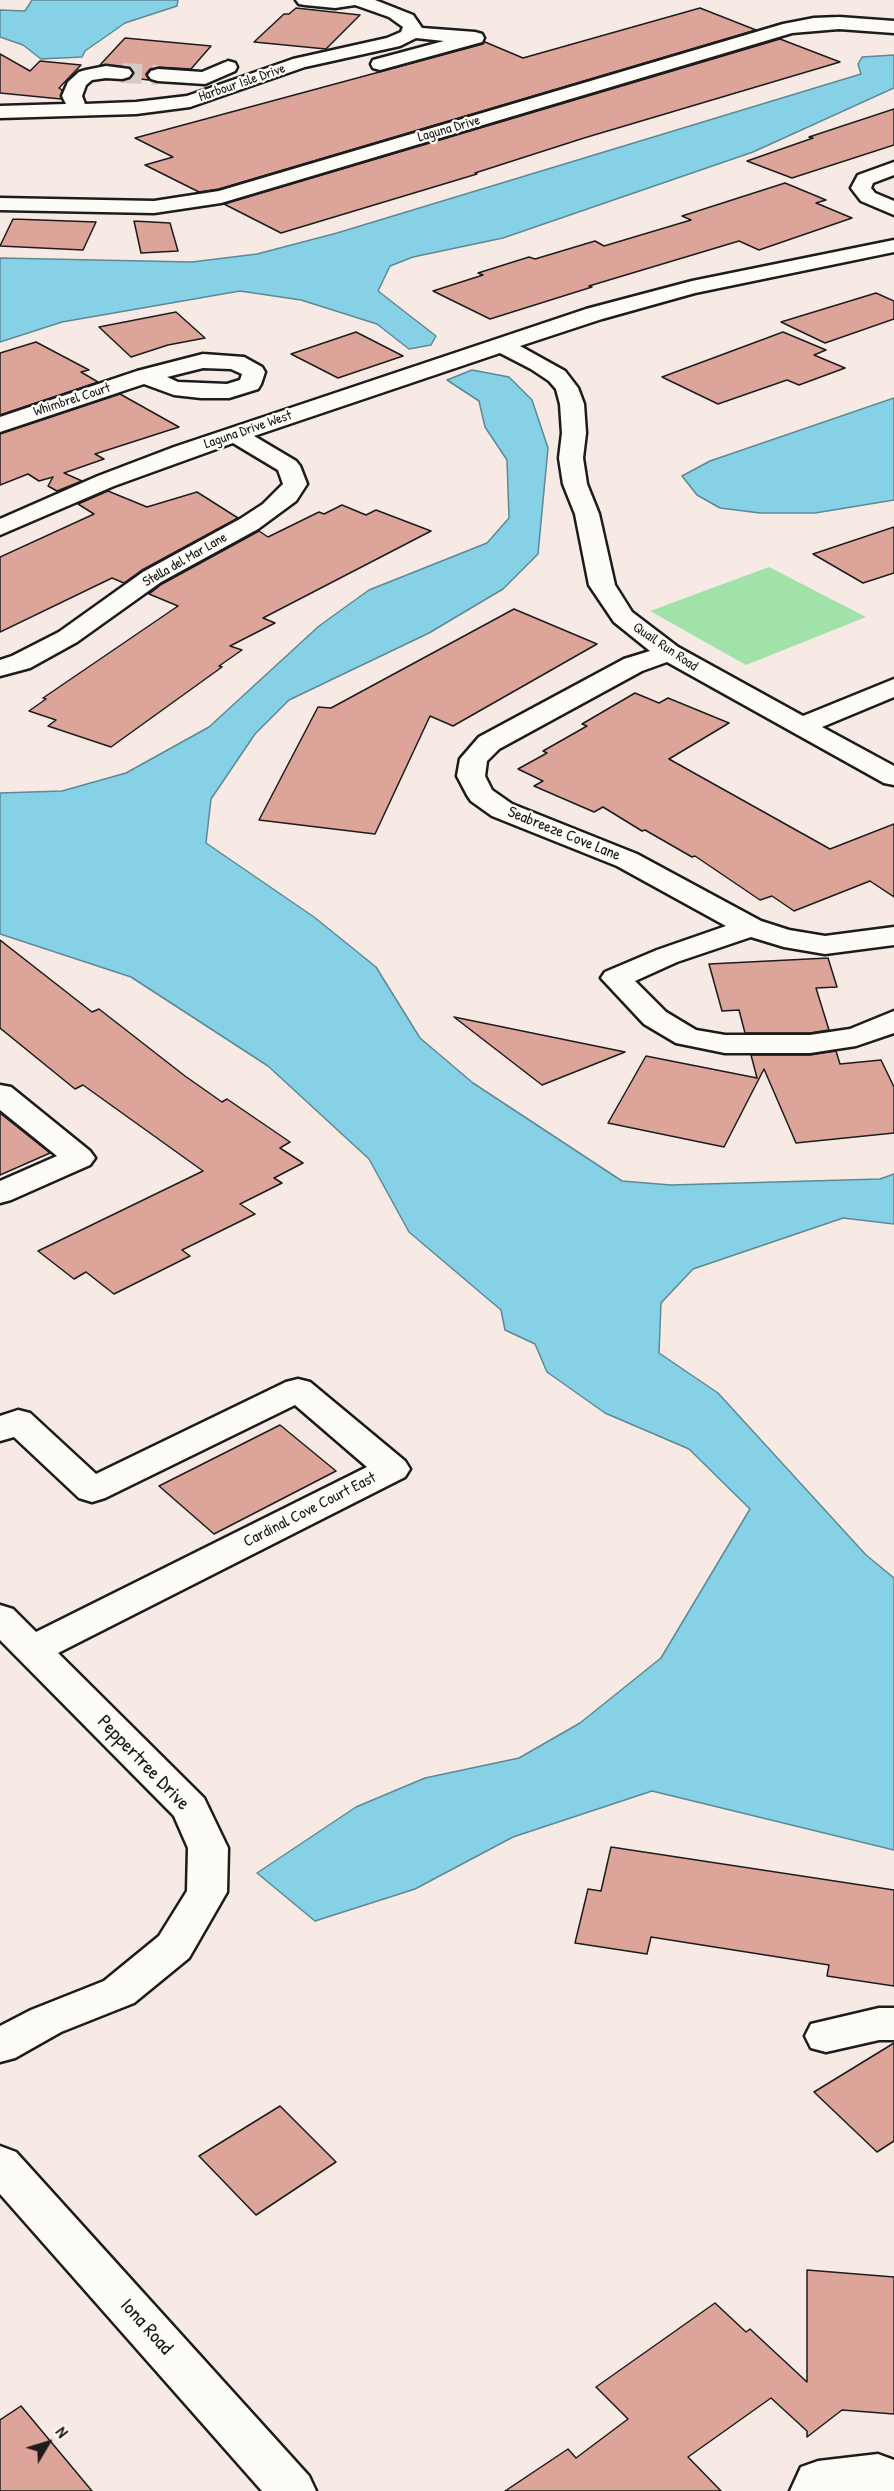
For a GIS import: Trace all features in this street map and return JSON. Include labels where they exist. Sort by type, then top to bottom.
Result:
[{"type":"street","points":[[306,0],[335,3],[356,0],[400,16],[413,27],[410,32],[475,38],[361,69]]},
{"type":"street","name":"Laguna Drive","points":[[0,204],[154,207],[221,197],[790,28],[839,23],[894,27]]},
{"type":"street","name":"Harbour Isle Drive","points":[[0,112],[165,105],[212,95],[322,57],[393,42],[408,36],[410,32]]},
{"type":"street","points":[[158,75],[205,78],[225,67],[233,66],[266,75]]},
{"type":"street","points":[[77,108],[72,96],[78,82],[86,76],[106,72],[122,73]]},
{"type":"street","points":[[178,119],[258,97]]},
{"type":"street","points":[[894,168],[865,179],[861,188],[868,197],[894,209]]},
{"type":"street","points":[[501,345],[648,298],[894,246]]},
{"type":"street","name":"Laguna Drive West","points":[[0,528],[106,482],[235,434],[501,345]]},
{"type":"street","name":"Quail Run Road","points":[[501,345],[539,364],[556,376],[567,388],[572,404],[574,433],[571,471],[587,514],[602,585],[623,617],[669,653],[894,777]]},
{"type":"street","name":"Whimbrel Court","points":[[0,425],[145,376]]},
{"type":"street","name":"Stella del Mar Lane","points":[[0,668],[21,662],[61,642],[152,577],[249,524],[287,496],[295,484],[288,466],[235,434]]},
{"type":"street","name":"Seabreeze Cove Lane","points":[[669,653],[633,664],[489,743],[474,759],[471,776],[481,795],[502,810],[627,860],[751,927],[784,938],[825,945],[891,942]]},
{"type":"street","points":[[801,726],[894,687]]},
{"type":"street","points":[[751,927],[667,956],[616,978],[655,1018],[687,1037],[725,1044],[810,1044],[856,1037],[888,1025],[894,1020]]},
{"type":"street","points":[[0,1094],[79,1158],[0,1193]]},
{"type":"street","name":"Cardinal Cove Court East","points":[[0,1430],[18,1421],[92,1490],[298,1390],[392,1469],[32,1650]]},
{"type":"street","name":"Peppertree Drive","points":[[0,1618],[190,1808],[208,1848],[207,1892],[174,1947],[119,1992],[46,2021],[0,2046]]},
{"type":"street","points":[[826,2036],[879,2024],[894,2024]]},
{"type":"street","name":"Iona Road","points":[[0,2164],[292,2491]]},
{"type":"street","points":[[814,2491],[818,2482],[878,2475],[894,2487]]},
{"type":"green space","points":[[769,567],[866,617],[746,665],[650,611]]},
{"type":"water","points":[[32,0],[178,0],[177,6],[125,23],[85,51],[82,57],[41,59],[23,45],[0,37],[0,10],[25,11]]},
{"type":"water","points":[[894,55],[894,88],[753,152],[503,238],[413,257],[390,266],[378,291],[436,336],[431,345],[409,349],[377,324],[301,300],[240,291],[62,322],[0,342],[0,258],[192,262],[257,254],[337,233],[861,74],[858,64],[862,57]]},
{"type":"water","points":[[472,370],[509,377],[532,400],[548,448],[538,554],[503,589],[429,633],[289,700],[255,734],[211,799],[206,843],[314,917],[376,967],[420,1038],[473,1083],[622,1181],[671,1185],[880,1179],[894,1174],[894,1224],[843,1218],[693,1269],[661,1303],[659,1353],[718,1393],[866,1555],[894,1578],[894,1850],[652,1791],[513,1837],[415,1889],[315,1921],[257,1873],[356,1807],[425,1778],[519,1758],[580,1723],[661,1658],[750,1509],[689,1449],[605,1413],[547,1372],[535,1344],[505,1330],[501,1310],[409,1232],[369,1159],[268,1066],[131,977],[0,934],[0,793],[62,791],[126,773],[209,727],[319,626],[369,590],[487,543],[509,518],[507,460],[485,427],[479,401],[447,380]]},
{"type":"water","points":[[894,398],[894,500],[815,513],[760,513],[720,508],[697,495],[682,476],[710,461]]},
{"type":"building","points":[[296,8],[360,15],[326,49],[254,42],[284,14],[289,14]]},
{"type":"building","points":[[700,8],[756,30],[219,189],[199,192],[145,165],[173,157],[135,138],[485,42],[523,58]]},
{"type":"building","points":[[125,38],[211,46],[191,69],[157,67],[150,69],[146,74],[149,80],[131,78],[134,73],[129,67],[100,65]]},
{"type":"building","points":[[780,39],[840,62],[584,138],[475,173],[477,174],[281,233],[224,204]]},
{"type":"building","points":[[0,54],[30,71],[40,61],[81,65],[59,88],[62,90],[61,99],[0,93]]},
{"type":"building","points":[[894,109],[894,145],[792,178],[747,161],[813,138],[809,137]]},
{"type":"building","points":[[785,183],[826,200],[816,203],[852,218],[759,250],[739,241],[589,286],[592,287],[490,319],[433,291],[483,275],[478,273],[529,257],[535,259],[595,241],[604,246],[691,220],[682,216]]},
{"type":"building","points":[[13,219],[96,222],[83,250],[0,246]]},
{"type":"building","points":[[134,221],[170,223],[178,251],[141,253]]},
{"type":"building","points":[[876,293],[894,301],[894,319],[825,343],[781,322]]},
{"type":"building","points":[[176,312],[205,338],[168,345],[131,357],[99,327]]},
{"type":"building","points":[[356,332],[403,356],[338,378],[291,354]]},
{"type":"building","points":[[783,332],[826,350],[814,355],[845,368],[799,385],[787,380],[718,404],[662,377]]},
{"type":"building","points":[[36,342],[89,370],[81,372],[98,382],[0,415],[0,353]]},
{"type":"building","points":[[120,394],[179,427],[95,454],[104,459],[64,473],[82,481],[57,491],[48,486],[53,477],[39,481],[28,474],[0,485],[0,434]]},
{"type":"building","points":[[108,491],[147,507],[197,492],[238,518],[142,570],[124,583],[112,578],[0,632],[0,557],[94,514],[78,504]]},
{"type":"building","points":[[342,505],[366,515],[376,510],[431,531],[263,618],[275,623],[230,646],[242,650],[111,747],[48,726],[56,720],[29,711],[46,699],[43,698],[178,606],[149,594],[162,584],[259,531],[268,537],[319,512],[324,514]]},
{"type":"building","points":[[894,527],[894,573],[863,583],[813,554]]},
{"type":"building","points":[[514,609],[597,644],[453,726],[430,716],[375,834],[259,820],[318,707],[331,708]]},
{"type":"building","points":[[635,693],[659,703],[668,698],[729,723],[669,759],[830,849],[894,824],[894,897],[870,881],[794,911],[772,896],[760,900],[695,856],[692,857],[645,830],[642,831],[603,807],[594,812],[534,786],[543,781],[518,769],[547,753],[543,751],[587,726],[582,724]]},
{"type":"building","points":[[0,940],[92,1012],[99,1009],[222,1102],[227,1099],[290,1142],[280,1148],[303,1163],[274,1178],[282,1183],[240,1204],[255,1214],[182,1250],[190,1256],[114,1294],[86,1272],[74,1279],[38,1251],[203,1171],[83,1085],[75,1089],[0,1028]]},
{"type":"building","points":[[828,958],[837,987],[816,988],[829,1030],[810,1033],[745,1033],[739,1010],[722,1011],[709,964]]},
{"type":"building","points":[[454,1017],[625,1052],[542,1085]]},
{"type":"building","points":[[836,1051],[840,1064],[881,1060],[894,1087],[894,1133],[796,1143],[764,1069],[724,1147],[608,1123],[646,1056],[757,1078],[751,1055],[810,1055]]},
{"type":"building","points":[[0,1113],[50,1153],[0,1175]]},
{"type":"building","points":[[280,1425],[336,1471],[214,1534],[159,1486]]},
{"type":"building","points":[[611,1847],[894,1890],[894,1986],[827,1976],[829,1965],[651,1937],[647,1954],[575,1943],[588,1889],[601,1891]]},
{"type":"building","points":[[894,2043],[894,2141],[877,2152],[814,2092]]},
{"type":"building","points":[[280,2106],[336,2162],[256,2215],[199,2156]]},
{"type":"building","points":[[807,2270],[894,2277],[894,2414],[842,2410],[807,2437],[807,2431],[771,2398],[688,2457],[721,2491],[505,2491],[568,2449],[576,2458],[628,2419],[596,2387],[715,2303],[746,2332],[750,2329],[807,2382]]},
{"type":"building","points":[[21,2406],[92,2491],[0,2491],[0,2420]]},
{"type":"tunnel","points":[[122,73],[158,75]]}]
